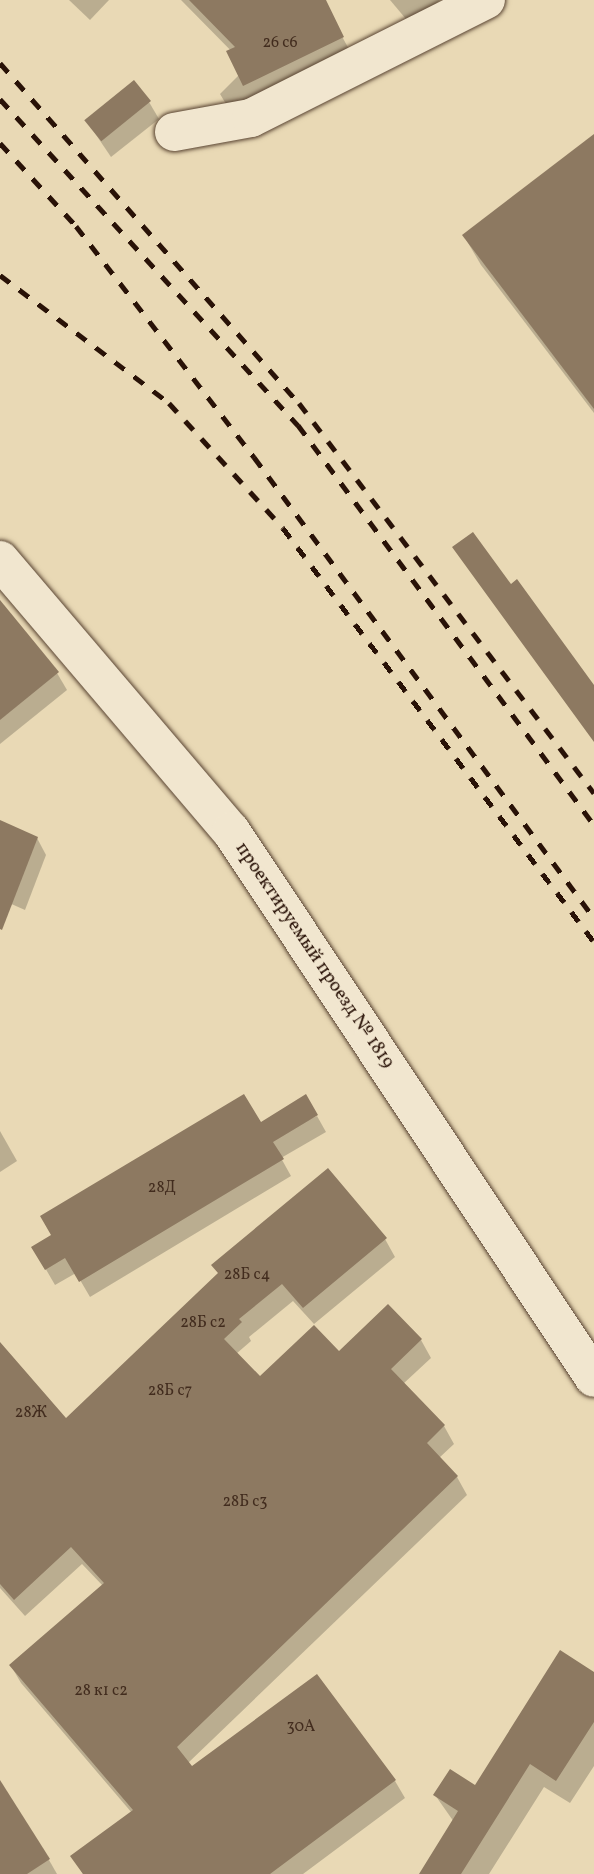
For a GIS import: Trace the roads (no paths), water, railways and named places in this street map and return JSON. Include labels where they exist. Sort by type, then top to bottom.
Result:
[{"type":"street","points":[[174,132],[251,118],[486,0]]},
{"type":"street","name":"проектируемый проезд № 1819","points":[[0,560],[231,831],[594,1378]]},
{"type":"railway","points":[[0,63],[299,403],[594,793]]},
{"type":"railway","points":[[0,99],[298,425],[594,825]]},
{"type":"railway","points":[[0,143],[76,226],[254,457],[594,918]]},
{"type":"railway","points":[[0,275],[169,403],[283,528],[594,942]]}]
